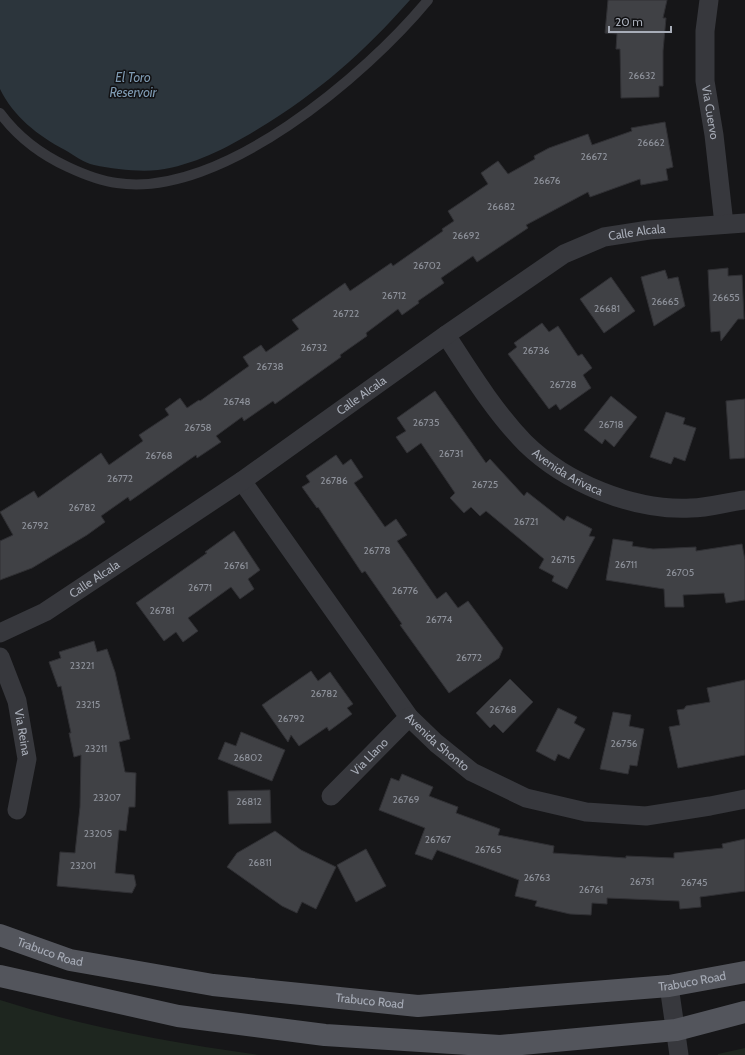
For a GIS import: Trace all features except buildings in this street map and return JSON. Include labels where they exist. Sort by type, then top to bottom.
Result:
[{"type":"main road","name":"Trabuco Road","points":[[0,935],[70,960],[212,985],[418,1006],[669,986],[745,972]]},
{"type":"main road","points":[[0,976],[178,1016],[326,1035],[500,1046],[676,1030],[745,1012]]},
{"type":"street","name":"Via Cuervo","points":[[709,0],[705,30],[705,80],[714,135],[724,224]]},
{"type":"street","name":"Calle Alcala","points":[[0,632],[45,612],[242,481],[446,335],[564,254],[604,237],[649,230],[745,223]]},
{"type":"street","name":"Avenida Arivaca","points":[[446,335],[488,399],[512,427],[526,443],[566,474],[609,495],[648,505],[691,508],[745,500]]},
{"type":"street","name":"Avenida Shonto","points":[[242,481],[409,717],[436,743],[472,772],[526,798],[586,812],[646,816],[745,799]]},
{"type":"street","name":"Via Reina","points":[[0,657],[17,701],[27,759],[17,810]]},
{"type":"street","name":"Via Llano","points":[[331,796],[409,717]]},
{"type":"street","points":[[669,986],[679,1055]]},
{"type":"lane","points":[[0,113],[8,124],[32,145],[58,162],[83,174],[117,183],[149,184],[178,180],[217,166],[264,141],[318,105],[361,70],[399,34],[428,0]]},
{"type":"shaded area","points":[[0,1000],[32,1010],[129,1033],[260,1055],[0,1055]]},
{"type":"shaded area","points":[[745,1048],[745,1055],[718,1055],[718,1054]]},
{"type":"water","name":"El Toro Reservoir","points":[[0,0],[410,0],[358,54],[301,101],[280,115],[234,143],[210,155],[171,168],[142,171],[110,168],[87,163],[36,132],[12,108],[0,89]]}]
